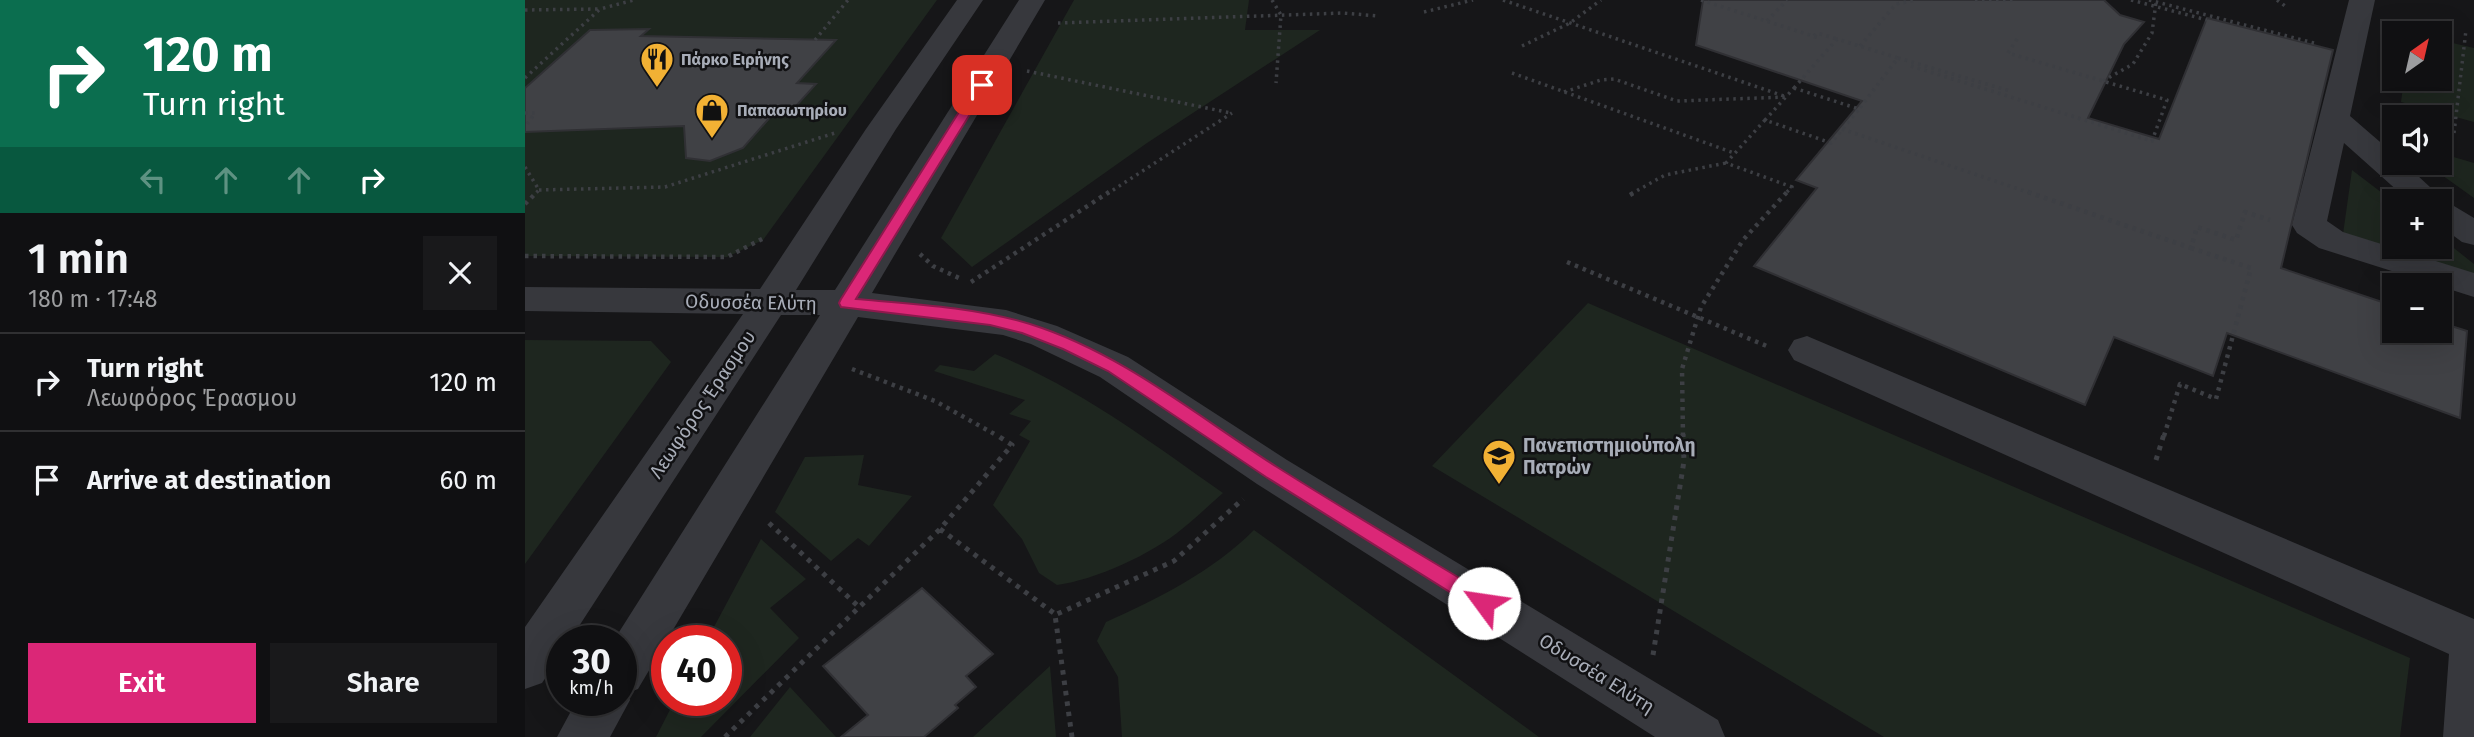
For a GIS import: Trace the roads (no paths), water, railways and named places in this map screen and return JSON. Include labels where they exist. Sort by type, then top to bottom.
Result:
[{"type":"street","name":"Λεωφόρος Έρασμου","points":[[525,667],[970,0]]},
{"type":"street","points":[[2363,0],[2308,225],[2331,240],[2474,285]]},
{"type":"street","points":[[637,647],[1026,11]]},
{"type":"street","points":[[2335,119],[2414,189]]},
{"type":"street","points":[[2452,218],[2474,234]]},
{"type":"street","name":"Οδυσσέα Ελύτη","points":[[525,299],[846,303],[968,316],[1006,323],[1044,335],[1114,367],[1272,472],[1700,737]]},
{"type":"street","points":[[1807,350],[2474,643],[2468,737]]},
{"type":"street","points":[[582,737],[595,716]]},
{"type":"place","name":"Πάρκο Ειρήνης","points":[[657,89]]},
{"type":"place","name":"Παπασωτηρίου","points":[[712,140]]},
{"type":"place","name":"Πανεπιστημιούπολη Πατρών","points":[[1499,486]]}]
